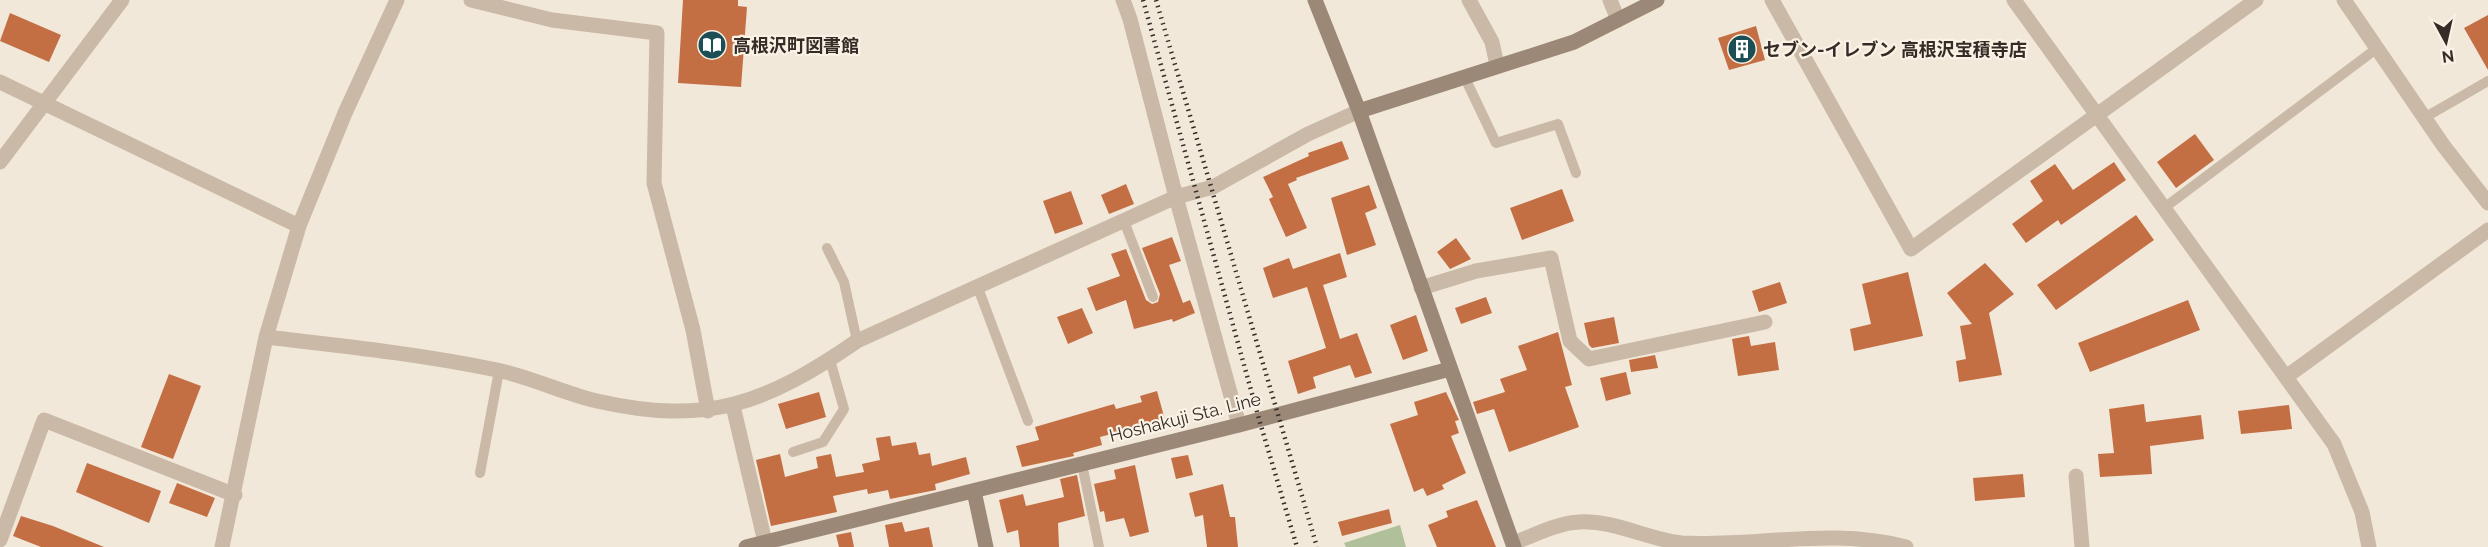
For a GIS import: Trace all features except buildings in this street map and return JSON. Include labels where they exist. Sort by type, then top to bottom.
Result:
[{"type":"main road","points":[[1315,0],[1359,111],[1514,545]]},
{"type":"main road","points":[[1359,111],[1574,42],[1657,0]]},
{"type":"main road","name":"Hoshakuji Sta. Line","points":[[746,547],[774,543],[1450,369]]},
{"type":"main road","points":[[974,491],[986,547]]},
{"type":"street","points":[[0,162],[46,104],[122,0]]},
{"type":"street","points":[[222,547],[235,495],[266,338],[299,226],[345,113],[397,0]]},
{"type":"street","points":[[471,0],[552,20],[657,33],[654,183],[693,330],[708,411]]},
{"type":"street","points":[[1123,0],[1142,62],[1176,197],[1239,424]]},
{"type":"street","points":[[1469,0],[1492,42],[1497,65]]},
{"type":"street","points":[[1610,0],[1618,20]]},
{"type":"street","points":[[1772,0],[1911,249],[2096,114],[2216,32],[2256,0]]},
{"type":"street","points":[[2014,0],[2334,444],[2362,512],[2369,547]]},
{"type":"street","points":[[2344,0],[2424,118],[2488,203]]},
{"type":"street","points":[[0,82],[299,226]]},
{"type":"street","points":[[266,338],[407,354],[499,370],[596,401],[657,411],[708,411],[734,406],[763,396],[830,360],[857,341],[1176,197],[1222,183],[1308,134],[1359,111]]},
{"type":"street","points":[[2286,377],[2488,230]]},
{"type":"street","points":[[1421,288],[1476,271],[1551,258],[1570,341],[1589,359],[1765,322]]},
{"type":"street","points":[[734,406],[774,543]]},
{"type":"street","points":[[0,540],[44,420],[235,495]]},
{"type":"street","points":[[2076,476],[2082,547]]},
{"type":"street","points":[[1514,545],[1575,522],[1602,521],[1679,543],[1805,543],[1847,537],[1906,547]]},
{"type":"lane","points":[[2164,208],[2376,49]]},
{"type":"lane","points":[[1464,76],[1496,143],[1558,124],[1576,174]]},
{"type":"lane","points":[[2424,118],[2488,81]]},
{"type":"lane","points":[[1124,221],[1153,297]]},
{"type":"lane","points":[[827,248],[844,282],[857,341]]},
{"type":"lane","points":[[978,288],[1028,421]]},
{"type":"lane","points":[[793,452],[824,442],[844,410],[830,360]]},
{"type":"lane","points":[[480,473],[499,370]]},
{"type":"lane","points":[[1082,464],[1099,547]]},
{"type":"green space","points":[[1400,525],[1406,547],[1346,547],[1344,543]]},
{"type":"railway","points":[[1143,0],[1259,419],[1297,547]]},
{"type":"railway","points":[[1156,0],[1317,547]]},
{"type":"place","name":"高根沢町図書館","points":[[712,45]]},
{"type":"place","name":"セブン-イレブン 高根沢宝積寺店","points":[[1742,49]]}]
